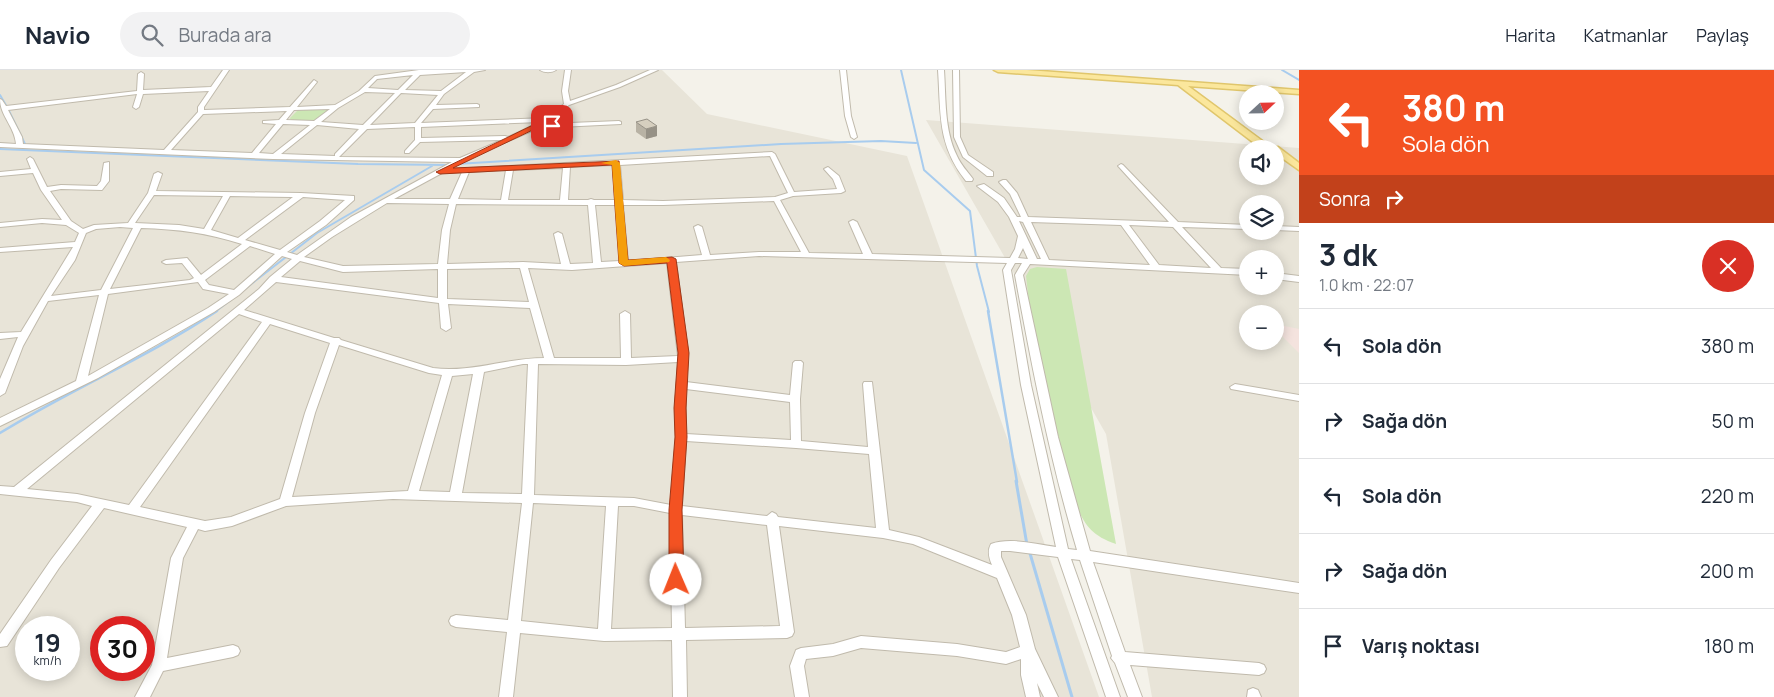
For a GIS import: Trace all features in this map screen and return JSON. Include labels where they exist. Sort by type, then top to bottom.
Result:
[{"type":"main road","points":[[998,70],[1299,92]]},
{"type":"main road","points":[[1178,82],[1256,140]]},
{"type":"main road","points":[[1189,83],[1263,140]]},
{"type":"main road","points":[[1284,156],[1299,167]]},
{"type":"main road","points":[[1284,161],[1299,172]]},
{"type":"street","points":[[166,152],[201,112],[201,107],[226,70]]},
{"type":"street","points":[[273,157],[336,107],[363,90],[375,78],[420,72],[482,70]]},
{"type":"street","points":[[543,70],[553,70]]},
{"type":"street","points":[[567,104],[565,91],[568,70]]},
{"type":"street","points":[[0,422],[81,382],[211,310],[289,255],[451,165],[514,138],[558,114],[567,104],[618,86],[655,70]]},
{"type":"street","points":[[843,70],[848,116],[854,137]]},
{"type":"street","points":[[941,70],[945,130],[952,155],[959,169],[969,179],[1001,200],[1022,235],[1030,262]]},
{"type":"street","points":[[956,70],[957,136],[965,156],[990,174],[1000,178],[1014,193],[1046,262]]},
{"type":"street","points":[[418,140],[417,125],[442,93],[472,71]]},
{"type":"street","points":[[337,155],[420,72]]},
{"type":"street","points":[[136,107],[140,92],[140,74]]},
{"type":"street","points":[[253,156],[265,140],[295,108],[314,82]]},
{"type":"street","points":[[6,108],[140,92],[213,89]]},
{"type":"street","points":[[363,90],[442,93]]},
{"type":"street","points":[[0,101],[6,108],[19,137],[20,146]]},
{"type":"street","points":[[432,107],[477,106]]},
{"type":"street","points":[[201,112],[336,107]]},
{"type":"street","points":[[265,122],[284,121],[363,127],[547,120]]},
{"type":"street","points":[[536,126],[619,122]]},
{"type":"street","points":[[407,152],[418,140],[514,138]]},
{"type":"street","points":[[0,145],[451,165],[467,170],[772,154],[792,194]]},
{"type":"street","points":[[30,159],[44,190],[68,223],[83,232]]},
{"type":"street","points":[[44,190],[61,187],[99,188],[105,181],[108,163]]},
{"type":"street","points":[[616,163],[624,263]]},
{"type":"street","points":[[564,201],[567,165]]},
{"type":"street","points":[[1121,166],[1217,269]]},
{"type":"street","points":[[504,201],[510,168]]},
{"type":"street","points":[[388,201],[619,201],[663,203],[776,199],[792,194],[841,191],[836,178],[828,168]]},
{"type":"street","points":[[446,328],[442,300],[448,217],[467,170]]},
{"type":"street","points":[[0,174],[34,171]]},
{"type":"street","points":[[81,382],[104,293],[134,225],[152,193],[158,174]]},
{"type":"street","points":[[969,179],[974,174],[990,174]]},
{"type":"street","points":[[981,186],[994,187],[1001,185],[1003,182]]},
{"type":"street","points":[[18,490],[237,311],[273,279],[289,255],[351,198],[301,195],[152,193]]},
{"type":"street","points":[[206,232],[228,194]]},
{"type":"street","points":[[45,299],[199,280],[301,195]]},
{"type":"street","points":[[776,199],[806,254]]},
{"type":"street","points":[[591,201],[597,265]]},
{"type":"street","points":[[1014,219],[1239,228]]},
{"type":"street","points":[[0,225],[42,222],[68,223]]},
{"type":"street","points":[[853,222],[868,255]]},
{"type":"street","points":[[1124,224],[1156,267]]},
{"type":"street","points":[[0,393],[15,352],[25,334],[79,244],[83,232],[94,226],[134,225],[206,232],[343,269],[597,265],[707,257],[806,254],[965,258],[1239,271]]},
{"type":"street","points":[[698,227],[707,257]]},
{"type":"street","points":[[1284,228],[1299,229]]},
{"type":"street","points":[[558,234],[566,266]]},
{"type":"street","points":[[1022,235],[1019,249],[1007,270],[1026,385],[1063,553],[1113,697]]},
{"type":"street","points":[[0,250],[79,244]]},
{"type":"street","points":[[672,259],[683,359],[681,437],[676,510],[677,632],[680,697]]},
{"type":"street","points":[[166,262],[184,260],[206,287],[236,293]]},
{"type":"street","points":[[1030,262],[1019,275],[1061,477],[1083,556],[1118,658],[1135,697]]},
{"type":"street","points":[[523,265],[550,361]]},
{"type":"street","points":[[1284,277],[1299,279]]},
{"type":"street","points":[[273,279],[442,300],[533,305]]},
{"type":"street","points":[[237,311],[432,370],[448,373],[533,361],[626,362],[683,359]]},
{"type":"street","points":[[625,314],[626,362]]},
{"type":"street","points":[[132,509],[268,320]]},
{"type":"street","points":[[0,336],[25,334]]},
{"type":"street","points":[[285,502],[310,413],[336,340]]},
{"type":"street","points":[[506,697],[528,500],[533,361]]},
{"type":"street","points":[[796,444],[795,399],[798,363]]},
{"type":"street","points":[[456,498],[479,370]]},
{"type":"street","points":[[412,496],[448,373]]},
{"type":"street","points":[[868,384],[883,533]]},
{"type":"street","points":[[681,385],[795,399]]},
{"type":"street","points":[[1235,387],[1299,398]]},
{"type":"street","points":[[681,437],[874,451]]},
{"type":"street","points":[[0,490],[18,490],[101,503],[205,526],[232,521],[285,502],[393,495],[634,502],[676,510],[773,519],[883,533],[915,540],[1002,575]]},
{"type":"street","points":[[604,635],[612,502]]},
{"type":"street","points":[[2,642],[55,564],[101,503]]},
{"type":"street","points":[[456,621],[604,635],[677,632],[787,632],[773,519]]},
{"type":"street","points":[[142,697],[159,666],[177,558],[194,524]]},
{"type":"street","points":[[1034,697],[1028,675],[1028,650],[1020,615],[995,557],[996,547],[1010,546],[1063,553],[1299,588]]},
{"type":"street","points":[[802,697],[797,666],[801,654],[833,650],[861,642],[957,650],[1006,658],[1028,650]]},
{"type":"street","points":[[1028,650],[1051,697]]},
{"type":"street","points":[[159,666],[233,651]]},
{"type":"street","points":[[1118,658],[1260,669]]},
{"type":"shaded area","points":[[0,70],[662,70],[707,114],[907,156],[1099,697],[0,697]]},
{"type":"shaded area","points":[[926,120],[1239,143],[1239,185],[1284,185],[1284,147],[1299,148],[1299,697],[1152,697],[1106,434]]},
{"type":"shaded area","points":[[1284,326],[1299,329],[1299,353],[1284,338]]},
{"type":"green space","points":[[329,109],[316,121],[291,121],[290,118],[298,110]]},
{"type":"green space","points":[[1037,267],[1066,269],[1116,544],[1100,537],[1089,528],[1074,500],[1032,329],[1026,276],[1030,269]]},
{"type":"building","points":[[647,119],[657,126],[646,129],[636,122]]},
{"type":"waterway","points":[[901,70],[924,170],[970,211],[977,266],[989,312]]},
{"type":"waterway","points":[[1282,70],[1299,80]]},
{"type":"waterway","points":[[0,95],[7,107]]},
{"type":"waterway","points":[[9,111],[25,144]]},
{"type":"waterway","points":[[456,164],[781,144],[881,141],[916,143]]},
{"type":"waterway","points":[[0,149],[358,164],[448,165]]},
{"type":"waterway","points":[[215,312],[317,233],[432,166]]},
{"type":"waterway","points":[[0,433],[191,328],[217,311]]},
{"type":"waterway","points":[[988,311],[1017,482]]},
{"type":"waterway","points":[[1016,481],[1027,545]]},
{"type":"waterway","points":[[1029,550],[1072,697]]},
{"type":"slow traffic","points":[[605,163],[616,163],[624,263],[666,260]]},
{"type":"route","points":[[552,126],[536,126],[514,138],[455,162],[440,172],[616,163],[624,263],[672,259],[683,353],[680,408],[681,437],[676,510],[676,580]]}]
